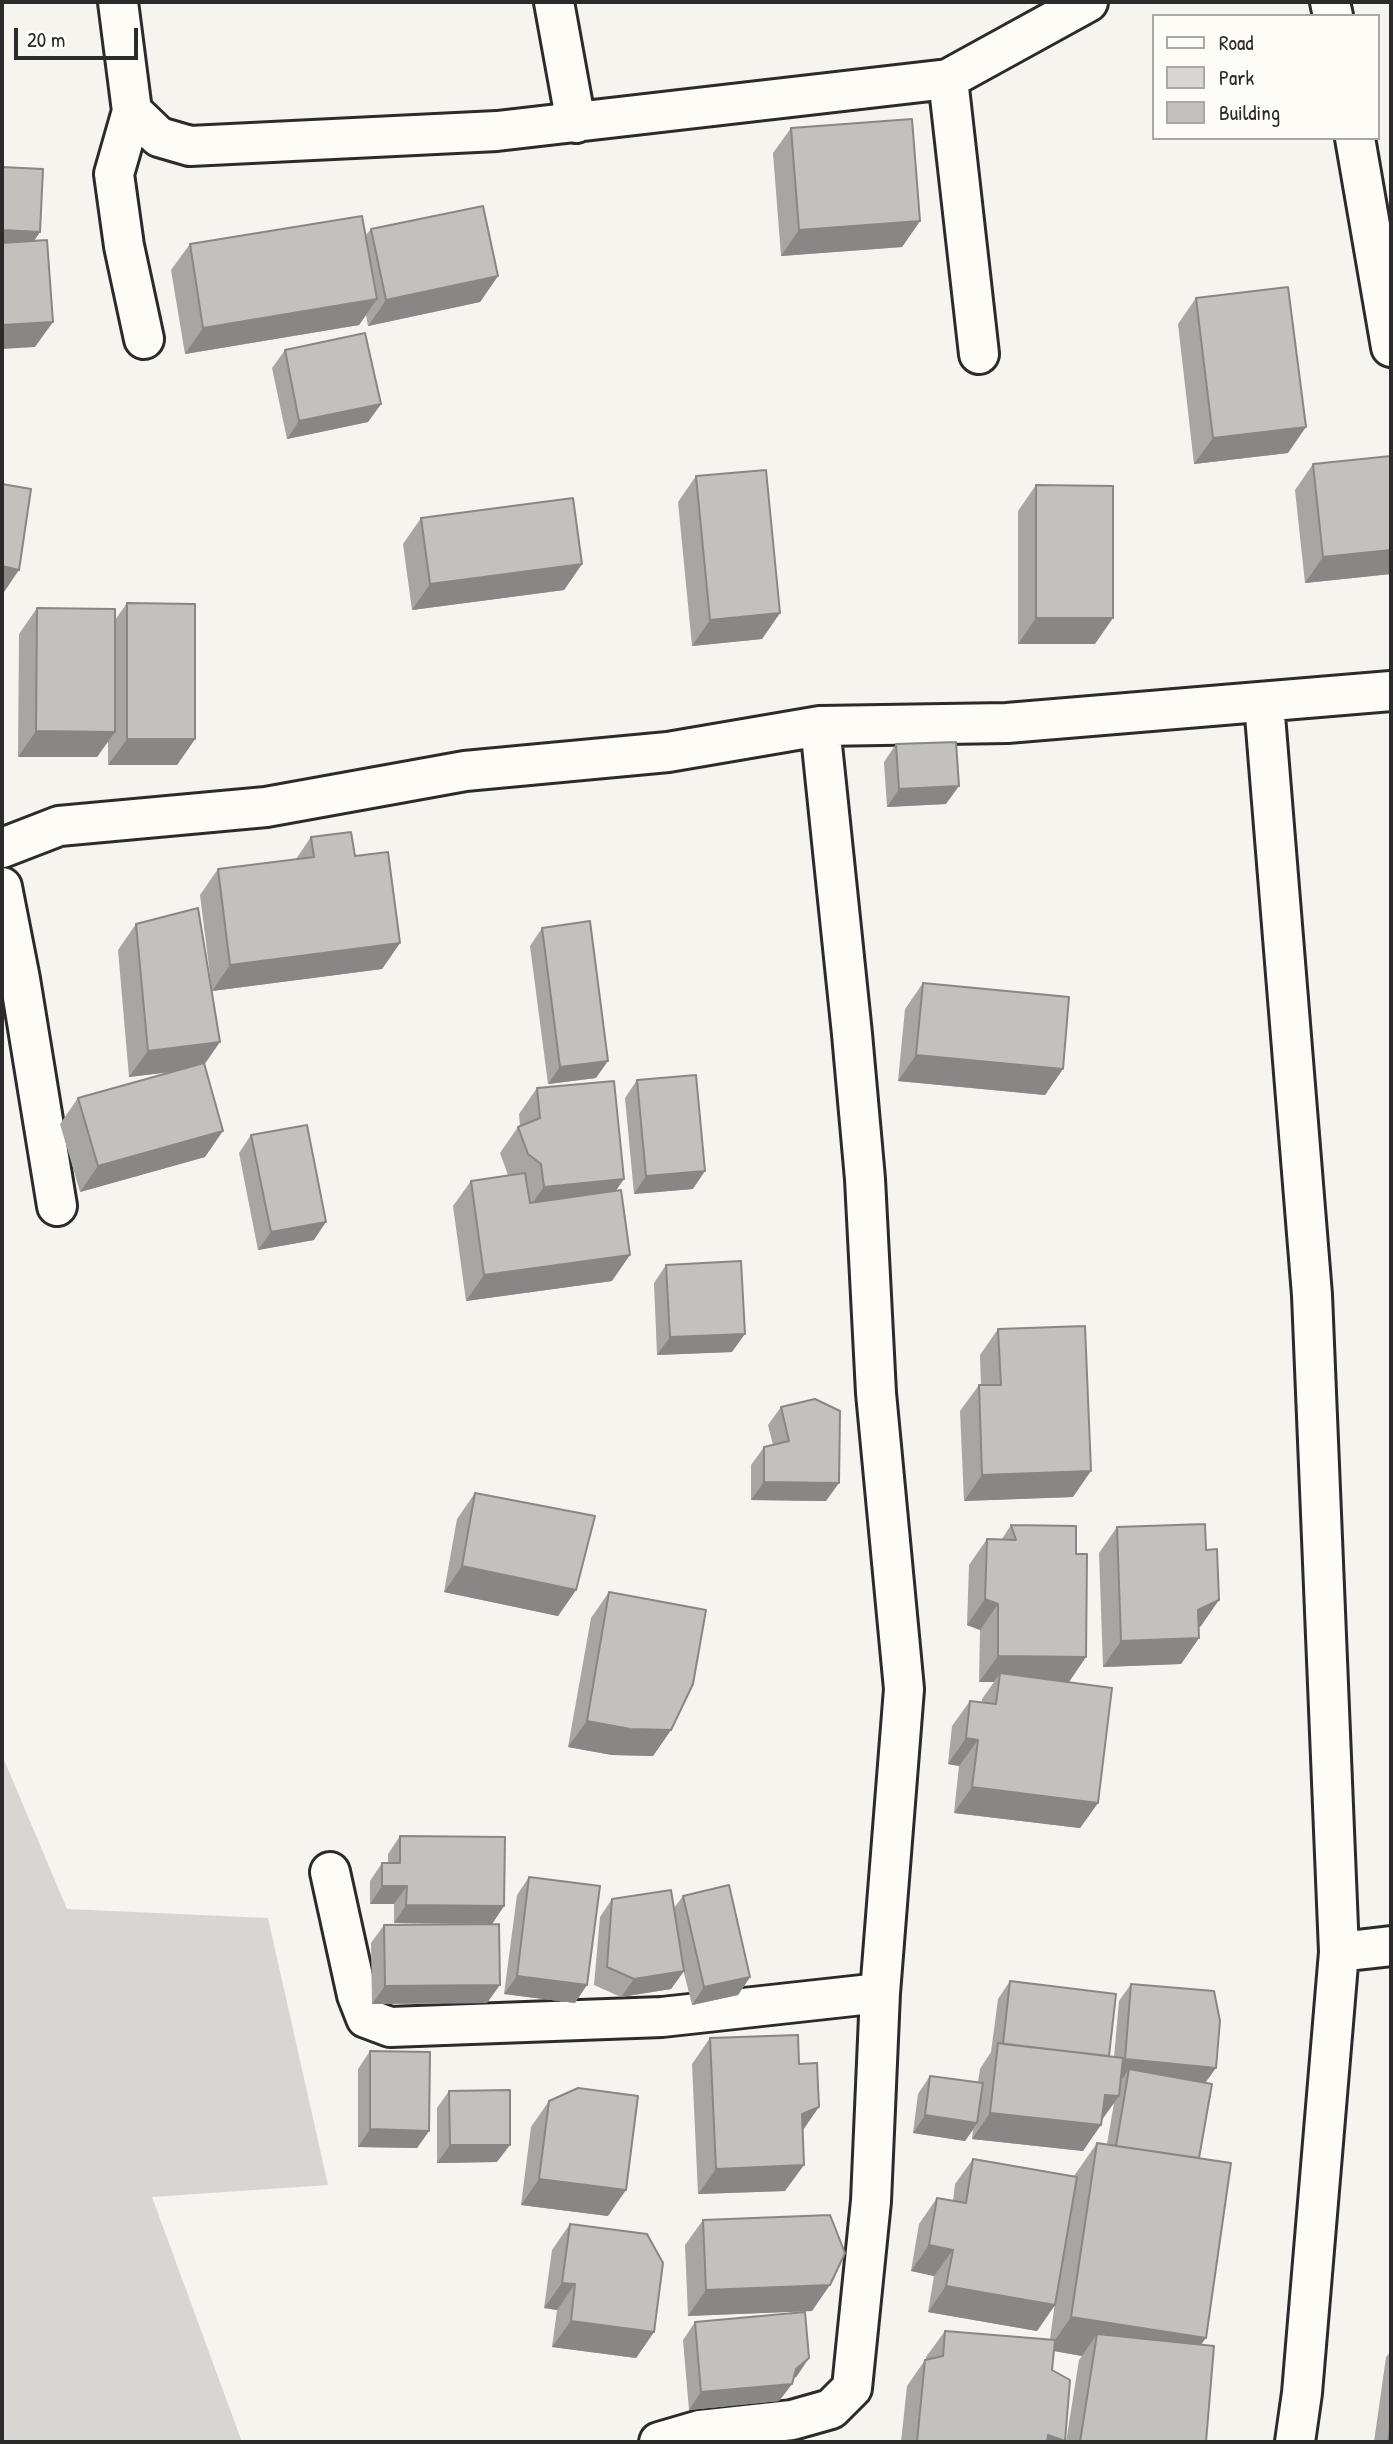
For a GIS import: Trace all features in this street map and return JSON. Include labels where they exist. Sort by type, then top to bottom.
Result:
[{"type":"street","points":[[118,2],[132,111],[114,174],[124,246],[144,340]]},
{"type":"street","points":[[554,2],[576,123]]},
{"type":"street","points":[[132,111],[159,137],[190,146],[497,131],[576,123],[948,79],[1087,2]]},
{"type":"street","points":[[948,79],[979,354]]},
{"type":"street","points":[[1354,140],[1391,347]]},
{"type":"street","points":[[2,848],[59,826],[266,807],[465,771],[668,752],[820,726],[1007,723],[1391,691]]},
{"type":"street","points":[[1264,703],[1312,1295],[1339,1952],[1302,2393],[1295,2442]]},
{"type":"street","points":[[659,2442],[700,2430],[792,2420],[831,2409],[852,2388],[871,2201],[880,1993],[904,1689],[876,1394],[865,1179],[820,726]]},
{"type":"street","points":[[2,887],[20,979],[57,1206]]},
{"type":"street","points":[[330,1872],[357,1996],[366,2018],[390,2027],[662,2017],[880,1993]]},
{"type":"street","points":[[1339,1952],[1391,1946]]},
{"type":"green space","points":[[2,1755],[67,1909],[268,1918],[328,2185],[152,2197],[242,2442],[2,2442]]},
{"type":"building","points":[[912,119],[920,221],[799,230],[791,128]]},
{"type":"building","points":[[2,167],[43,169],[40,232],[2,230]]},
{"type":"building","points":[[483,206],[498,276],[386,300],[371,229]]},
{"type":"building","points":[[362,216],[377,299],[203,328],[190,244]]},
{"type":"building","points":[[47,240],[53,322],[2,325],[2,243]]},
{"type":"building","points":[[1288,287],[1306,427],[1213,438],[1196,298]]},
{"type":"building","points":[[365,333],[381,404],[299,421],[285,350]]},
{"type":"building","points":[[1391,456],[1391,550],[1323,557],[1313,464]]},
{"type":"building","points":[[766,470],[780,613],[710,620],[696,476]]},
{"type":"building","points":[[2,484],[31,489],[19,570],[2,566]]},
{"type":"building","points":[[1036,485],[1113,486],[1113,618],[1036,618]]},
{"type":"building","points":[[573,498],[582,564],[430,584],[421,518]]},
{"type":"building","points":[[127,603],[195,604],[195,739],[127,739]]},
{"type":"building","points":[[37,608],[115,609],[115,732],[36,731]]},
{"type":"building","points":[[956,742],[959,786],[899,789],[896,744]]},
{"type":"building","points":[[351,832],[355,856],[388,852],[400,943],[230,965],[218,869],[314,857],[311,837]]},
{"type":"building","points":[[198,908],[220,1042],[148,1051],[136,924]]},
{"type":"building","points":[[590,921],[608,1061],[560,1067],[542,928]]},
{"type":"building","points":[[923,983],[1069,997],[1063,1069],[916,1055]]},
{"type":"building","points":[[204,1063],[223,1131],[98,1166],[78,1098]]},
{"type":"building","points":[[696,1075],[705,1171],[646,1176],[637,1080]]},
{"type":"building","points":[[614,1081],[624,1179],[544,1187],[541,1164],[528,1154],[518,1127],[540,1118],[537,1088]]},
{"type":"building","points":[[307,1125],[326,1222],[271,1232],[251,1135]]},
{"type":"building","points":[[525,1173],[530,1203],[621,1190],[630,1255],[484,1275],[471,1181]]},
{"type":"building","points":[[741,1261],[745,1334],[670,1337],[666,1265]]},
{"type":"building","points":[[1085,1326],[1091,1471],[982,1475],[979,1385],[1001,1385],[998,1329]]},
{"type":"building","points":[[815,1399],[840,1411],[839,1483],[764,1482],[764,1447],[789,1441],[781,1407]]},
{"type":"building","points":[[475,1493],[595,1516],[576,1590],[462,1566]]},
{"type":"building","points":[[1205,1524],[1206,1550],[1217,1549],[1219,1600],[1198,1610],[1199,1638],[1121,1641],[1117,1527]]},
{"type":"building","points":[[1011,1525],[1076,1526],[1076,1554],[1087,1554],[1086,1657],[998,1656],[998,1604],[985,1599],[987,1539],[1016,1540]]},
{"type":"building","points":[[609,1592],[706,1610],[693,1684],[671,1730],[630,1729],[587,1721]]},
{"type":"building","points":[[1000,1673],[1112,1688],[1098,1803],[972,1787],[978,1740],[966,1738],[970,1701],[996,1704]]},
{"type":"building","points":[[400,1836],[505,1837],[504,1906],[406,1905],[407,1886],[382,1886],[382,1863],[400,1863]]},
{"type":"building","points":[[529,1877],[600,1886],[587,1985],[517,1976]]},
{"type":"building","points":[[729,1885],[750,1977],[704,1987],[683,1896]]},
{"type":"building","points":[[671,1890],[684,1971],[634,1979],[607,1967],[612,1899]]},
{"type":"building","points":[[499,1924],[500,1985],[385,1986],[384,1925]]},
{"type":"building","points":[[1010,1981],[1116,1994],[1109,2056],[1003,2044]]},
{"type":"building","points":[[1131,1984],[1214,1991],[1220,2021],[1216,2068],[1125,2059]]},
{"type":"building","points":[[798,2035],[799,2064],[817,2063],[819,2107],[802,2114],[804,2165],[716,2169],[710,2038]]},
{"type":"building","points":[[998,2043],[1123,2058],[1119,2096],[1105,2095],[1101,2125],[990,2113]]},
{"type":"building","points":[[370,2051],[430,2052],[429,2131],[370,2129]]},
{"type":"building","points":[[1129,2069],[1212,2084],[1199,2158],[1116,2146]]},
{"type":"building","points":[[930,2076],[983,2083],[977,2123],[925,2115]]},
{"type":"building","points":[[578,2088],[638,2096],[626,2190],[539,2179],[549,2101]]},
{"type":"building","points":[[510,2090],[510,2145],[450,2145],[449,2091]]},
{"type":"building","points":[[1097,2143],[1231,2163],[1206,2338],[1071,2317]]},
{"type":"building","points":[[973,2159],[1077,2177],[1055,2305],[946,2286],[953,2250],[929,2245],[937,2198],[966,2203]]},
{"type":"building","points":[[830,2215],[845,2253],[830,2285],[706,2290],[703,2220]]},
{"type":"building","points":[[570,2224],[647,2234],[663,2263],[654,2332],[571,2321],[575,2284],[562,2283]]},
{"type":"building","points":[[805,2312],[809,2358],[796,2369],[792,2384],[701,2392],[695,2322]]},
{"type":"building","points":[[945,2331],[1055,2340],[1052,2370],[1070,2380],[1065,2441],[1048,2435],[1047,2442],[917,2442],[925,2360],[943,2356]]},
{"type":"building","points":[[1097,2334],[1214,2346],[1206,2442],[1080,2442]]}]
